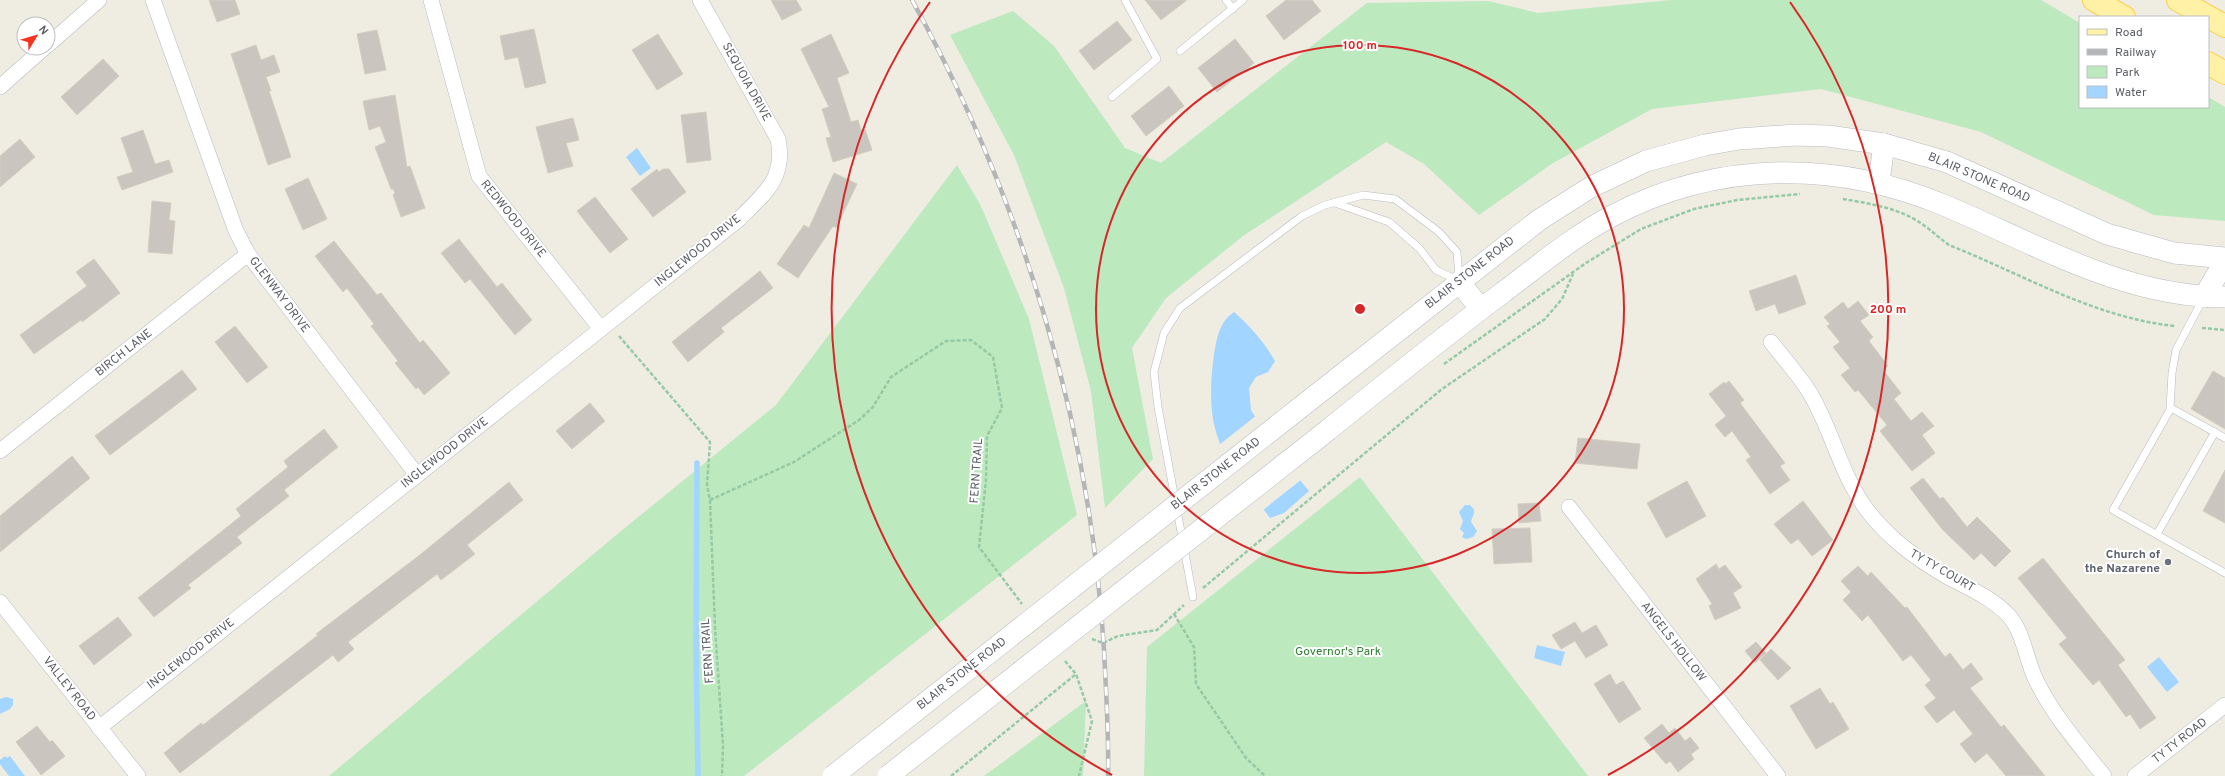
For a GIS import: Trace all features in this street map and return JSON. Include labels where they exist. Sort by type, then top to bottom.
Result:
[{"type":"main road","points":[[2094,0],[2122,16]]},
{"type":"main road","points":[[2178,0],[2207,16]]},
{"type":"main road","points":[[2209,17],[2225,26]]},
{"type":"main road","points":[[2209,64],[2225,72]]},
{"type":"main road","name":"BLAIR STONE ROAD","points":[[833,776],[1539,220],[1591,187],[1646,161],[1705,145],[1739,139],[1796,135],[1828,136],[1884,144],[1947,162],[2108,234],[2174,253],[2225,260]]},
{"type":"main road","points":[[1879,182],[1884,144]]},
{"type":"main road","points":[[888,776],[1481,309],[1565,245],[1612,216],[1668,192],[1705,182],[1759,172],[1795,171],[1829,174],[1879,182],[1945,205],[2084,267],[2136,285],[2204,297],[2225,296]]},
{"type":"main road","points":[[2204,297],[2225,260]]},
{"type":"main road","points":[[1459,282],[1481,309]]},
{"type":"street","points":[[56,38],[99,0]]},
{"type":"street","name":"GLENWAY DRIVE","points":[[153,0],[236,231],[248,254],[417,475]]},
{"type":"street","name":"REDWOOD DRIVE","points":[[431,0],[479,176],[605,326]]},
{"type":"street","name":"SEQUOIA DRIVE","points":[[700,0],[778,139],[781,154],[780,168]]},
{"type":"street","points":[[0,87],[35,56]]},
{"type":"street","name":"INGLEWOOD DRIVE","points":[[99,728],[738,220],[770,188],[780,168]]},
{"type":"street","name":"BIRCH LANE","points":[[0,451],[248,254]]},
{"type":"street","name":"TY TY COURT","points":[[1771,342],[1810,393],[1847,475],[1866,509],[1886,532],[1901,546],[1949,578],[1972,588],[1995,602],[2010,617],[2036,679],[2044,693],[2060,720],[2104,776]]},
{"type":"street","name":"ANGELS HOLLOW","points":[[1569,507],[1778,776]]},
{"type":"street","name":"VALLEY ROAD","points":[[0,602],[138,776]]},
{"type":"street","name":"TY TY ROAD","points":[[2135,776],[2225,705]]},
{"type":"lane","points":[[1112,96],[1157,59],[1125,0]]},
{"type":"lane","points":[[1226,0],[1233,9]]},
{"type":"lane","points":[[1180,51],[1244,0]]},
{"type":"lane","points":[[1193,597],[1157,400],[1154,372],[1164,333],[1180,308],[1302,216],[1325,205],[1363,195],[1395,199],[1439,232],[1457,252],[1459,282]]},
{"type":"lane","points":[[1335,203],[1389,222],[1419,248],[1436,270],[1459,282]]},
{"type":"lane","points":[[2204,297],[2176,350],[2172,373],[2170,409],[2113,510],[2225,573]]},
{"type":"lane","points":[[2170,409],[2225,438]]},
{"type":"lane","points":[[2157,534],[2215,432]]},
{"type":"path","points":[[1443,365],[1573,272],[1641,229],[1694,209],[1737,200],[1803,194]]},
{"type":"path","points":[[1837,198],[1902,213],[1920,223],[1949,245],[2091,305],[2147,322],[2171,325]]},
{"type":"path","points":[[1086,637],[1103,643],[1118,636],[1157,630],[1193,597],[1442,389],[1545,318],[1562,299],[1573,272]]},
{"type":"path","name":"FERN TRAIL","points":[[605,326],[687,413],[710,442],[707,485],[710,500],[715,628],[723,745],[722,776]]},
{"type":"path","points":[[2206,328],[2225,330]]},
{"type":"path","name":"FERN TRAIL","points":[[710,500],[794,462],[859,420],[873,407],[891,377],[946,340],[971,340],[993,356],[1002,408],[987,436],[986,480],[979,547],[1025,609]]},
{"type":"path","points":[[1174,614],[1194,647],[1196,684],[1246,758],[1265,776]]},
{"type":"path","points":[[1062,658],[1076,674],[1092,720],[1079,776]]},
{"type":"path","points":[[951,776],[1076,674]]},
{"type":"green space","points":[[1671,0],[2041,0],[2079,22],[2079,108],[2209,108],[2209,98],[2225,107],[2225,221],[2154,215],[1981,132],[1821,89],[1652,109],[1553,163],[1479,215],[1424,164],[1386,142],[1243,236],[1166,298],[1132,348],[1153,459],[1105,508],[1091,391],[1064,288],[1014,155],[950,35],[1013,11],[1054,46],[1125,148],[1161,163],[1367,3],[1488,1],[1538,13]]},
{"type":"green space","points":[[957,165],[981,206],[1029,319],[1077,515],[744,776],[329,776],[615,536],[776,405]]},
{"type":"green space","name":"Governor's Park","points":[[1360,477],[1588,776],[1144,776],[1147,647]]},
{"type":"green space","points":[[1086,701],[1083,776],[984,776]]},
{"type":"water","points":[[637,148],[651,168],[640,176],[626,157]]},
{"type":"water","points":[[1234,312],[1256,335],[1275,361],[1268,372],[1256,377],[1249,388],[1251,410],[1275,450],[1309,491],[1284,513],[1270,518],[1238,476],[1224,453],[1213,419],[1211,382],[1216,343],[1222,326]]},
{"type":"water","points":[[1465,505],[1470,505],[1474,510],[1471,522],[1477,531],[1473,537],[1466,539],[1462,537],[1464,533],[1460,529],[1463,521],[1459,512]]},
{"type":"water","points":[[1537,645],[1565,652],[1561,666],[1534,658]]},
{"type":"water","points":[[2159,657],[2179,682],[2167,692],[2147,667]]},
{"type":"water","points":[[6,697],[13,699],[13,705],[10,709],[0,714],[0,699]]},
{"type":"water","points":[[5,756],[7,758],[10,756],[25,776],[9,776],[0,764],[0,760]]},
{"type":"pier","points":[[1257,415],[1277,449],[1302,479],[1262,511],[1238,479],[1219,445]]},
{"type":"building","points":[[209,0],[235,0],[240,14],[217,22]]},
{"type":"building","points":[[771,0],[796,0],[802,10],[782,20]]},
{"type":"building","points":[[1145,0],[1187,0],[1161,20]]},
{"type":"building","points":[[1286,0],[1312,0],[1321,11],[1284,40],[1266,16]]},
{"type":"building","points":[[1117,21],[1132,40],[1094,70],[1079,51]]},
{"type":"building","points":[[534,29],[546,83],[525,88],[518,57],[505,60],[500,36]]},
{"type":"building","points":[[377,30],[386,70],[365,74],[357,34]]},
{"type":"building","points":[[658,34],[683,74],[657,90],[632,50]]},
{"type":"building","points":[[831,34],[849,73],[837,78],[851,122],[858,120],[861,130],[865,129],[872,150],[833,162],[826,138],[831,137],[822,109],[829,107],[801,49]]},
{"type":"building","points":[[1235,39],[1254,63],[1217,92],[1198,68]]},
{"type":"building","points":[[256,45],[261,60],[274,55],[280,72],[266,77],[271,91],[269,91],[291,157],[268,165],[231,54]]},
{"type":"building","points":[[103,59],[119,76],[77,115],[61,97]]},
{"type":"building","points":[[1169,86],[1184,106],[1146,136],[1131,116]]},
{"type":"building","points":[[395,95],[407,167],[410,166],[425,208],[401,217],[393,195],[395,193],[393,189],[391,189],[375,147],[386,142],[380,126],[369,130],[363,101]]},
{"type":"building","points":[[706,112],[711,160],[687,163],[681,115]]},
{"type":"building","points":[[573,118],[579,140],[566,143],[573,166],[548,173],[536,127]]},
{"type":"building","points":[[143,130],[155,164],[169,160],[173,172],[122,190],[117,177],[133,172],[121,138]]},
{"type":"building","points":[[20,139],[35,157],[0,187],[0,156]]},
{"type":"building","points":[[657,169],[659,172],[663,169],[669,169],[686,192],[653,217],[631,189]]},
{"type":"building","points":[[834,173],[857,184],[836,228],[833,226],[798,278],[777,264],[804,225],[809,228]]},
{"type":"building","points":[[308,178],[327,219],[303,230],[285,189]]},
{"type":"building","points":[[595,197],[628,239],[610,253],[577,211]]},
{"type":"building","points":[[152,201],[171,203],[169,220],[175,221],[172,254],[148,252]]},
{"type":"building","points":[[459,239],[497,287],[502,283],[532,320],[515,335],[470,279],[465,283],[441,253]]},
{"type":"building","points":[[334,241],[377,295],[381,293],[420,343],[423,340],[450,373],[424,395],[418,387],[416,389],[395,363],[398,361],[371,326],[374,324],[347,288],[343,292],[315,256]]},
{"type":"building","points":[[94,259],[120,293],[82,322],[81,320],[34,354],[20,335],[87,286],[76,272]]},
{"type":"building","points":[[760,271],[773,288],[721,328],[724,332],[688,362],[672,342]]},
{"type":"building","points":[[1796,275],[1806,304],[1779,314],[1775,304],[1756,311],[1749,291]]},
{"type":"building","points":[[1858,301],[1869,315],[1860,321],[1873,337],[1869,341],[1888,366],[1883,370],[1901,393],[1894,399],[1911,421],[1922,412],[1934,426],[1922,435],[1935,453],[1912,471],[1880,431],[1887,425],[1858,390],[1855,392],[1841,375],[1850,368],[1833,347],[1840,342],[1827,326],[1830,324],[1824,317],[1843,302],[1848,309]]},
{"type":"building","points":[[235,326],[268,367],[247,383],[215,342]]},
{"type":"building","points":[[182,370],[197,389],[110,455],[95,436]]},
{"type":"building","points":[[2213,371],[2225,378],[2225,429],[2191,409]]},
{"type":"building","points":[[1729,381],[1744,400],[1740,403],[1785,463],[1780,466],[1790,480],[1770,494],[1746,460],[1751,457],[1732,431],[1725,437],[1715,425],[1726,416],[1709,394],[1724,382],[1725,384]]},
{"type":"building","points":[[590,403],[605,421],[572,449],[556,431]]},
{"type":"building","points":[[324,429],[338,447],[284,490],[289,496],[237,537],[242,543],[188,585],[191,588],[154,617],[138,598],[241,516],[236,509],[288,467],[284,461]]},
{"type":"building","points":[[1578,438],[1640,444],[1637,469],[1575,463]]},
{"type":"building","points":[[72,456],[90,478],[0,552],[0,516]]},
{"type":"building","points":[[2225,470],[2225,523],[2203,511]]},
{"type":"building","points":[[1923,478],[1940,499],[1943,497],[1967,527],[1977,517],[2011,551],[1995,567],[1981,553],[1974,560],[1942,529],[1910,488]]},
{"type":"building","points":[[1687,481],[1706,516],[1666,538],[1647,503]]},
{"type":"building","points":[[509,482],[523,500],[467,545],[475,554],[441,580],[437,574],[348,642],[354,649],[338,662],[333,655],[180,773],[164,753],[201,723],[203,725],[318,635],[316,634],[421,554]]},
{"type":"building","points":[[1803,501],[1833,540],[1812,556],[1798,539],[1791,544],[1774,524]]},
{"type":"building","points":[[1539,503],[1541,521],[1519,523],[1518,504]]},
{"type":"building","points":[[1530,528],[1532,562],[1494,564],[1492,529]]},
{"type":"building","points":[[2043,558],[2125,660],[2118,665],[2156,718],[2140,729],[2130,714],[2126,717],[2099,680],[2093,685],[2059,644],[2067,638],[2018,578]]},
{"type":"building","points":[[1716,564],[1719,569],[1725,565],[1742,587],[1733,593],[1741,608],[1715,620],[1709,606],[1712,604],[1696,579]]},
{"type":"building","points":[[1858,566],[1868,576],[1871,572],[1905,608],[1907,607],[1945,657],[1950,653],[1963,670],[1971,663],[1983,679],[1970,688],[2001,727],[2004,725],[2045,776],[2006,776],[1987,753],[1975,763],[1960,744],[1973,734],[1954,710],[1937,723],[1924,707],[1936,698],[1925,685],[1931,680],[1911,655],[1903,661],[1868,615],[1862,621],[1843,600],[1851,592],[1841,581]]},
{"type":"building","points":[[118,617],[132,635],[94,665],[79,646]]},
{"type":"building","points":[[1575,622],[1582,633],[1596,625],[1608,645],[1586,658],[1575,641],[1561,649],[1552,635]]},
{"type":"building","points":[[1756,642],[1766,653],[1755,663],[1745,651]]},
{"type":"building","points":[[1771,649],[1791,668],[1778,680],[1760,660]]},
{"type":"building","points":[[1610,674],[1616,685],[1623,681],[1641,709],[1619,723],[1594,684]]},
{"type":"building","points":[[1820,688],[1830,704],[1833,702],[1849,729],[1816,749],[1790,706]]},
{"type":"building","points":[[1662,724],[1669,733],[1675,728],[1685,741],[1690,737],[1699,748],[1691,754],[1694,759],[1678,772],[1670,761],[1666,764],[1644,738]]},
{"type":"building","points":[[37,726],[50,742],[52,740],[65,756],[41,775],[16,742]]},
{"type":"waterway","points":[[697,463],[696,647],[698,776]]},
{"type":"railway","points":[[912,0],[951,76],[986,154],[1017,233],[1044,314],[1066,397],[1084,480],[1096,565],[1104,650],[1108,729],[1108,776]]},
{"type":"place","name":"Church of the Nazarene","points":[[2168,562]]}]
